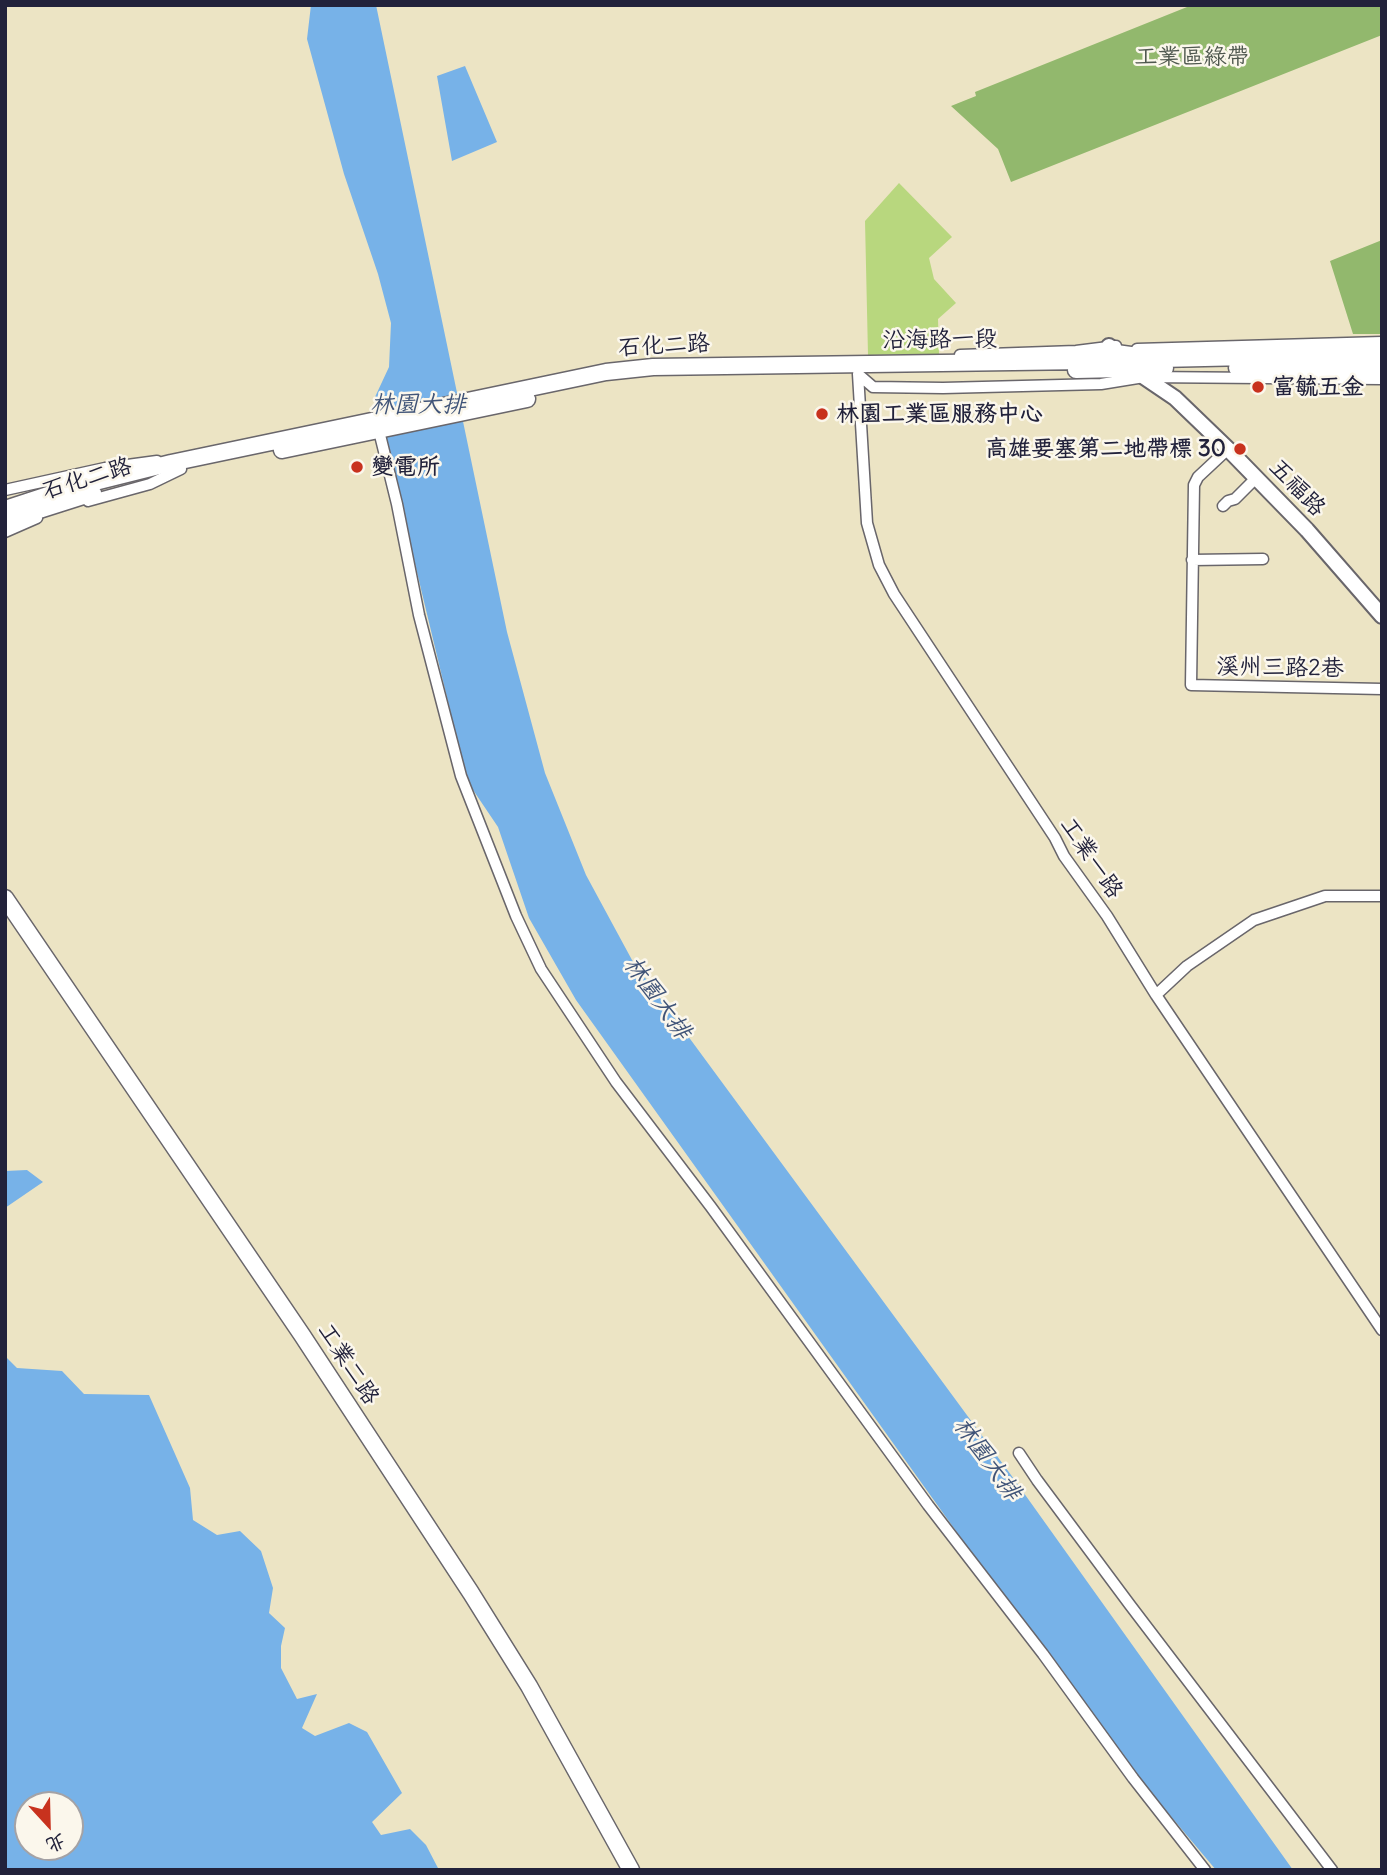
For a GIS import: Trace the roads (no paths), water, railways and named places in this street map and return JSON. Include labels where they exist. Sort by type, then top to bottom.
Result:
[{"type":"main road","name":"沿海路一段","points":[[858,369],[1085,361],[1112,349],[1160,359],[1382,354]]},
{"type":"main road","name":"沿海路一段","points":[[858,369],[1140,373],[1382,366]]},
{"type":"main road","name":"石化二路","points":[[110,483],[176,466],[371,429],[478,404],[626,379],[858,369]]},
{"type":"main road","points":[[5,509],[110,483]]},
{"type":"main road","points":[[5,521],[110,483]]},
{"type":"main road","name":"工業二路","points":[[5,898],[302,1335],[456,1571],[529,1686],[631,1870]]},
{"type":"street","name":"沿海路一段","points":[[1112,349],[1382,342]]},
{"type":"street","name":"五福路","points":[[1112,349],[1175,398],[1228,449],[1307,530],[1382,616]]},
{"type":"street","name":"工業一路","points":[[858,369],[866,523],[879,565],[894,594],[1055,838],[1064,856],[1107,916],[1156,995],[1382,1329]]},
{"type":"street","name":"沿海路一段","points":[[1140,373],[1382,379]]},
{"type":"street","points":[[371,429],[397,504],[419,615],[461,776],[516,916],[541,969],[616,1082],[689,1177],[928,1505],[1205,1870]]},
{"type":"street","points":[[1228,449],[1198,477],[1194,485],[1192,560],[1264,559]]},
{"type":"street","name":"石化二路","points":[[5,490],[150,460],[176,466]]},
{"type":"street","name":"石化二路","points":[[5,532],[79,503],[150,484],[176,466]]},
{"type":"street","points":[[1223,506],[1256,478]]},
{"type":"street","name":"溪州三路2巷","points":[[1192,560],[1191,685],[1382,689]]},
{"type":"street","points":[[1156,995],[1187,966],[1254,920],[1325,896],[1382,897]]},
{"type":"street","points":[[1019,1453],[1130,1605],[1332,1870]]},
{"type":"water","name":"林園大排","points":[[311,5],[376,5],[507,632],[545,773],[586,875],[632,960],[1011,1475],[1293,1870],[1216,1870],[1099,1731],[576,1000],[529,918],[498,827],[467,781],[375,397],[389,367],[391,323],[378,274],[344,174],[307,39]]},
{"type":"water","points":[[465,66],[497,142],[452,161],[437,76]]},
{"type":"water","points":[[27,1170],[43,1182],[5,1208],[5,1171]]},
{"type":"water","points":[[5,1356],[17,1368],[62,1371],[84,1394],[149,1395],[190,1488],[193,1520],[217,1535],[240,1531],[261,1551],[273,1588],[269,1613],[285,1628],[281,1646],[281,1668],[297,1699],[317,1694],[302,1728],[315,1736],[349,1723],[367,1732],[402,1793],[372,1822],[381,1835],[410,1829],[426,1845],[439,1870],[5,1870]]},
{"type":"place","name":"富毓五金","points":[[1258,387]]},
{"type":"place","name":"林園工業區服務中心","points":[[822,414]]},
{"type":"place","name":"高雄要塞第二地帶標 30","points":[[1240,449]]},
{"type":"place","name":"變電所","points":[[357,467]]},
{"type":"park label","name":"工業區綠帶","points":[[1192,57]]}]
